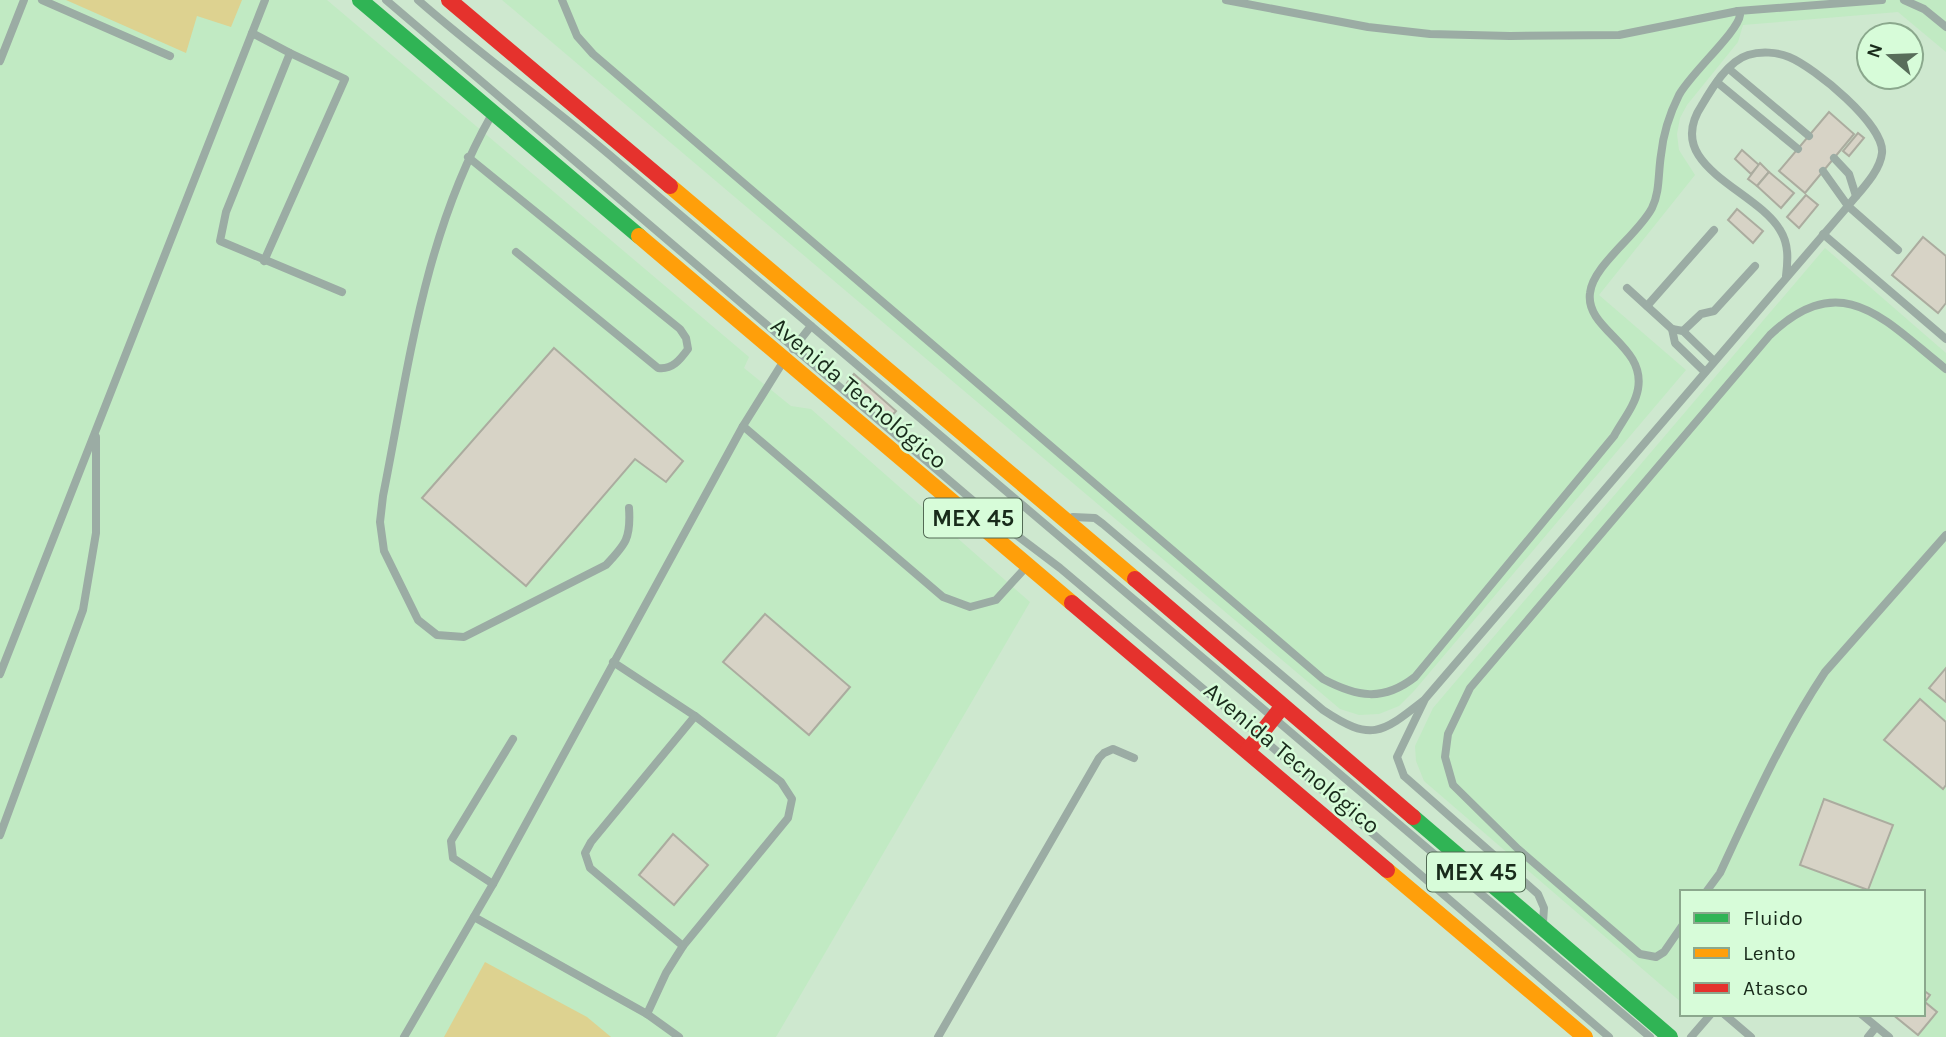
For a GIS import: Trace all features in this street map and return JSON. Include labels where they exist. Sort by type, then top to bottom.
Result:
[{"type":"main road","name":"Avenida Tecnológico","points":[[360,0],[492,114],[790,354],[1028,565],[1585,1037]]},
{"type":"main road","name":"Avenida Tecnológico","points":[[449,0],[1061,516],[1278,712],[1671,1037]]},
{"type":"main road","points":[[1248,750],[1278,712]]},
{"type":"lane","points":[[0,61],[24,0]]},
{"type":"lane","points":[[42,0],[170,56]]},
{"type":"lane","points":[[0,674],[265,0]]},
{"type":"lane","points":[[386,0],[790,354],[991,516],[1060,568],[1609,1037]]},
{"type":"lane","points":[[418,0],[573,124],[809,328],[1278,712],[1650,1037]]},
{"type":"lane","points":[[562,0],[577,36],[614,72],[1323,678],[1346,691],[1368,696],[1385,695],[1415,677],[1614,436],[1632,406],[1638,389],[1639,374],[1623,344],[1602,325],[1591,308],[1590,293],[1597,275],[1642,225],[1653,205],[1663,140],[1679,94],[1691,76],[1736,26],[1740,15],[1738,11]]},
{"type":"lane","points":[[1226,0],[1368,27],[1430,34],[1510,36],[1619,35],[1738,11],[1882,0]]},
{"type":"lane","points":[[1903,0],[1924,9],[1946,27]]},
{"type":"lane","points":[[252,33],[345,79],[264,261]]},
{"type":"lane","points":[[290,54],[219,237],[223,244],[342,292]]},
{"type":"lane","points":[[1542,929],[1544,908],[1538,894],[1404,776],[1396,757],[1425,699],[1848,206],[1879,165],[1882,142],[1871,122],[1802,63],[1788,56],[1753,54],[1734,62],[1694,120],[1694,149],[1702,161],[1780,228],[1787,249],[1786,276]]},
{"type":"lane","points":[[1729,68],[1809,136]]},
{"type":"lane","points":[[1718,83],[1798,149]]},
{"type":"lane","points":[[492,114],[468,157],[429,264],[383,496],[380,522],[384,551],[418,620],[436,635],[464,637],[606,565],[622,549],[630,532],[629,508]]},
{"type":"lane","points":[[468,157],[680,329],[686,338],[688,349],[676,364],[667,369],[658,369],[516,252]]},
{"type":"lane","points":[[1834,158],[1849,174],[1856,196]]},
{"type":"lane","points":[[1823,171],[1848,206],[1898,250]]},
{"type":"lane","points":[[1647,306],[1714,230]]},
{"type":"lane","points":[[1823,234],[1946,339]]},
{"type":"lane","points":[[1683,331],[1701,314],[1714,311],[1755,266]]},
{"type":"lane","points":[[1627,288],[1672,329],[1683,331],[1714,361]]},
{"type":"lane","points":[[1680,929],[1664,952],[1656,957],[1640,954],[1469,803],[1453,785],[1445,757],[1448,734],[1457,711],[1470,688],[1770,335],[1793,314],[1811,305],[1828,303],[1860,306],[1876,313],[1946,369]]},
{"type":"lane","points":[[404,1037],[493,884],[743,426],[790,354],[822,314]]},
{"type":"lane","points":[[1672,329],[1675,343],[1705,372]]},
{"type":"lane","points":[[743,426],[943,597],[970,607],[996,600],[1028,565]]},
{"type":"lane","points":[[0,835],[83,610],[96,533],[96,434]]},
{"type":"lane","points":[[1061,516],[1095,518],[1324,710],[1347,726],[1359,731],[1382,729],[1425,699]]},
{"type":"lane","points":[[1707,890],[1720,873],[1792,724],[1825,672],[1946,535]]},
{"type":"lane","points":[[613,662],[695,716],[781,782],[792,799],[788,818],[683,946],[666,973],[647,1014]]},
{"type":"lane","points":[[683,946],[590,868],[585,853],[591,842],[695,716]]},
{"type":"lane","points":[[493,884],[453,858],[451,841],[513,739]]},
{"type":"lane","points":[[938,1037],[1099,758],[1104,752],[1113,749],[1134,758]]},
{"type":"lane","points":[[474,917],[647,1014],[679,1037]]},
{"type":"lane","points":[[1691,1037],[1709,1016]]},
{"type":"lane","points":[[1726,1016],[1751,1037]]},
{"type":"lane","points":[[1863,1016],[1889,1037]]},
{"type":"lane","points":[[1868,1037],[1876,1027]]},
{"type":"shaded area","points":[[0,0],[327,0],[749,357],[744,368],[791,406],[811,409],[1030,602],[776,1037],[0,1037]]},
{"type":"shaded area","points":[[66,0],[242,0],[231,27],[197,16],[186,53]]},
{"type":"shaded area","points":[[502,0],[1946,0],[1946,52],[1925,34],[1925,21],[1909,21],[1898,12],[1743,25],[1738,42],[1687,105],[1680,118],[1677,134],[1679,150],[1695,175],[1599,295],[1686,370],[1399,706],[1379,714],[1359,715],[1340,709]]},
{"type":"shaded area","points":[[1825,248],[1946,353],[1946,1037],[1920,1037],[1894,1016],[1925,1016],[1925,890],[1680,890],[1680,1001],[1424,781],[1416,761],[1415,746],[1433,708]]},
{"type":"shaded area","points":[[485,962],[587,1017],[611,1037],[444,1037]]},
{"type":"building","points":[[1829,112],[1854,134],[1805,193],[1779,171]]},
{"type":"building","points":[[1858,133],[1864,138],[1849,156],[1843,151]]},
{"type":"building","points":[[1742,150],[1759,165],[1751,174],[1735,159]]},
{"type":"building","points":[[1760,163],[1769,172],[1757,186],[1748,179]]},
{"type":"building","points":[[1769,172],[1794,193],[1781,208],[1757,186]]},
{"type":"building","points":[[1806,195],[1818,205],[1799,228],[1787,217]]},
{"type":"building","points":[[1737,209],[1763,231],[1753,243],[1728,220]]},
{"type":"building","points":[[1923,237],[1946,256],[1946,303],[1938,313],[1892,275]]},
{"type":"building","points":[[554,348],[683,461],[666,482],[635,459],[526,586],[422,498]]},
{"type":"building","points":[[854,374],[896,411],[890,418],[847,383]]},
{"type":"building","points":[[765,614],[850,687],[809,735],[723,662]]},
{"type":"building","points":[[1946,668],[1946,702],[1929,688]]},
{"type":"building","points":[[1920,699],[1946,722],[1946,785],[1943,789],[1884,740]]},
{"type":"building","points":[[1824,799],[1893,825],[1868,890],[1800,865]]},
{"type":"building","points":[[673,834],[708,865],[674,905],[639,875]]},
{"type":"building","points":[[1925,1002],[1937,1012],[1918,1035],[1894,1016],[1925,1016]]},
{"type":"traffic: fast","points":[[360,0],[639,236]]},
{"type":"traffic: fast","points":[[1413,817],[1670,1037]]},
{"type":"traffic: slow","points":[[670,186],[1135,579]]},
{"type":"traffic: slow","points":[[639,236],[1072,603]]},
{"type":"traffic: slow","points":[[1387,870],[1585,1037]]},
{"type":"traffic: jam","points":[[449,0],[670,186]]},
{"type":"traffic: jam","points":[[1135,579],[1413,817]]},
{"type":"traffic: jam","points":[[1072,603],[1387,870]]},
{"type":"traffic: jam","points":[[1248,750],[1282,707]]}]
